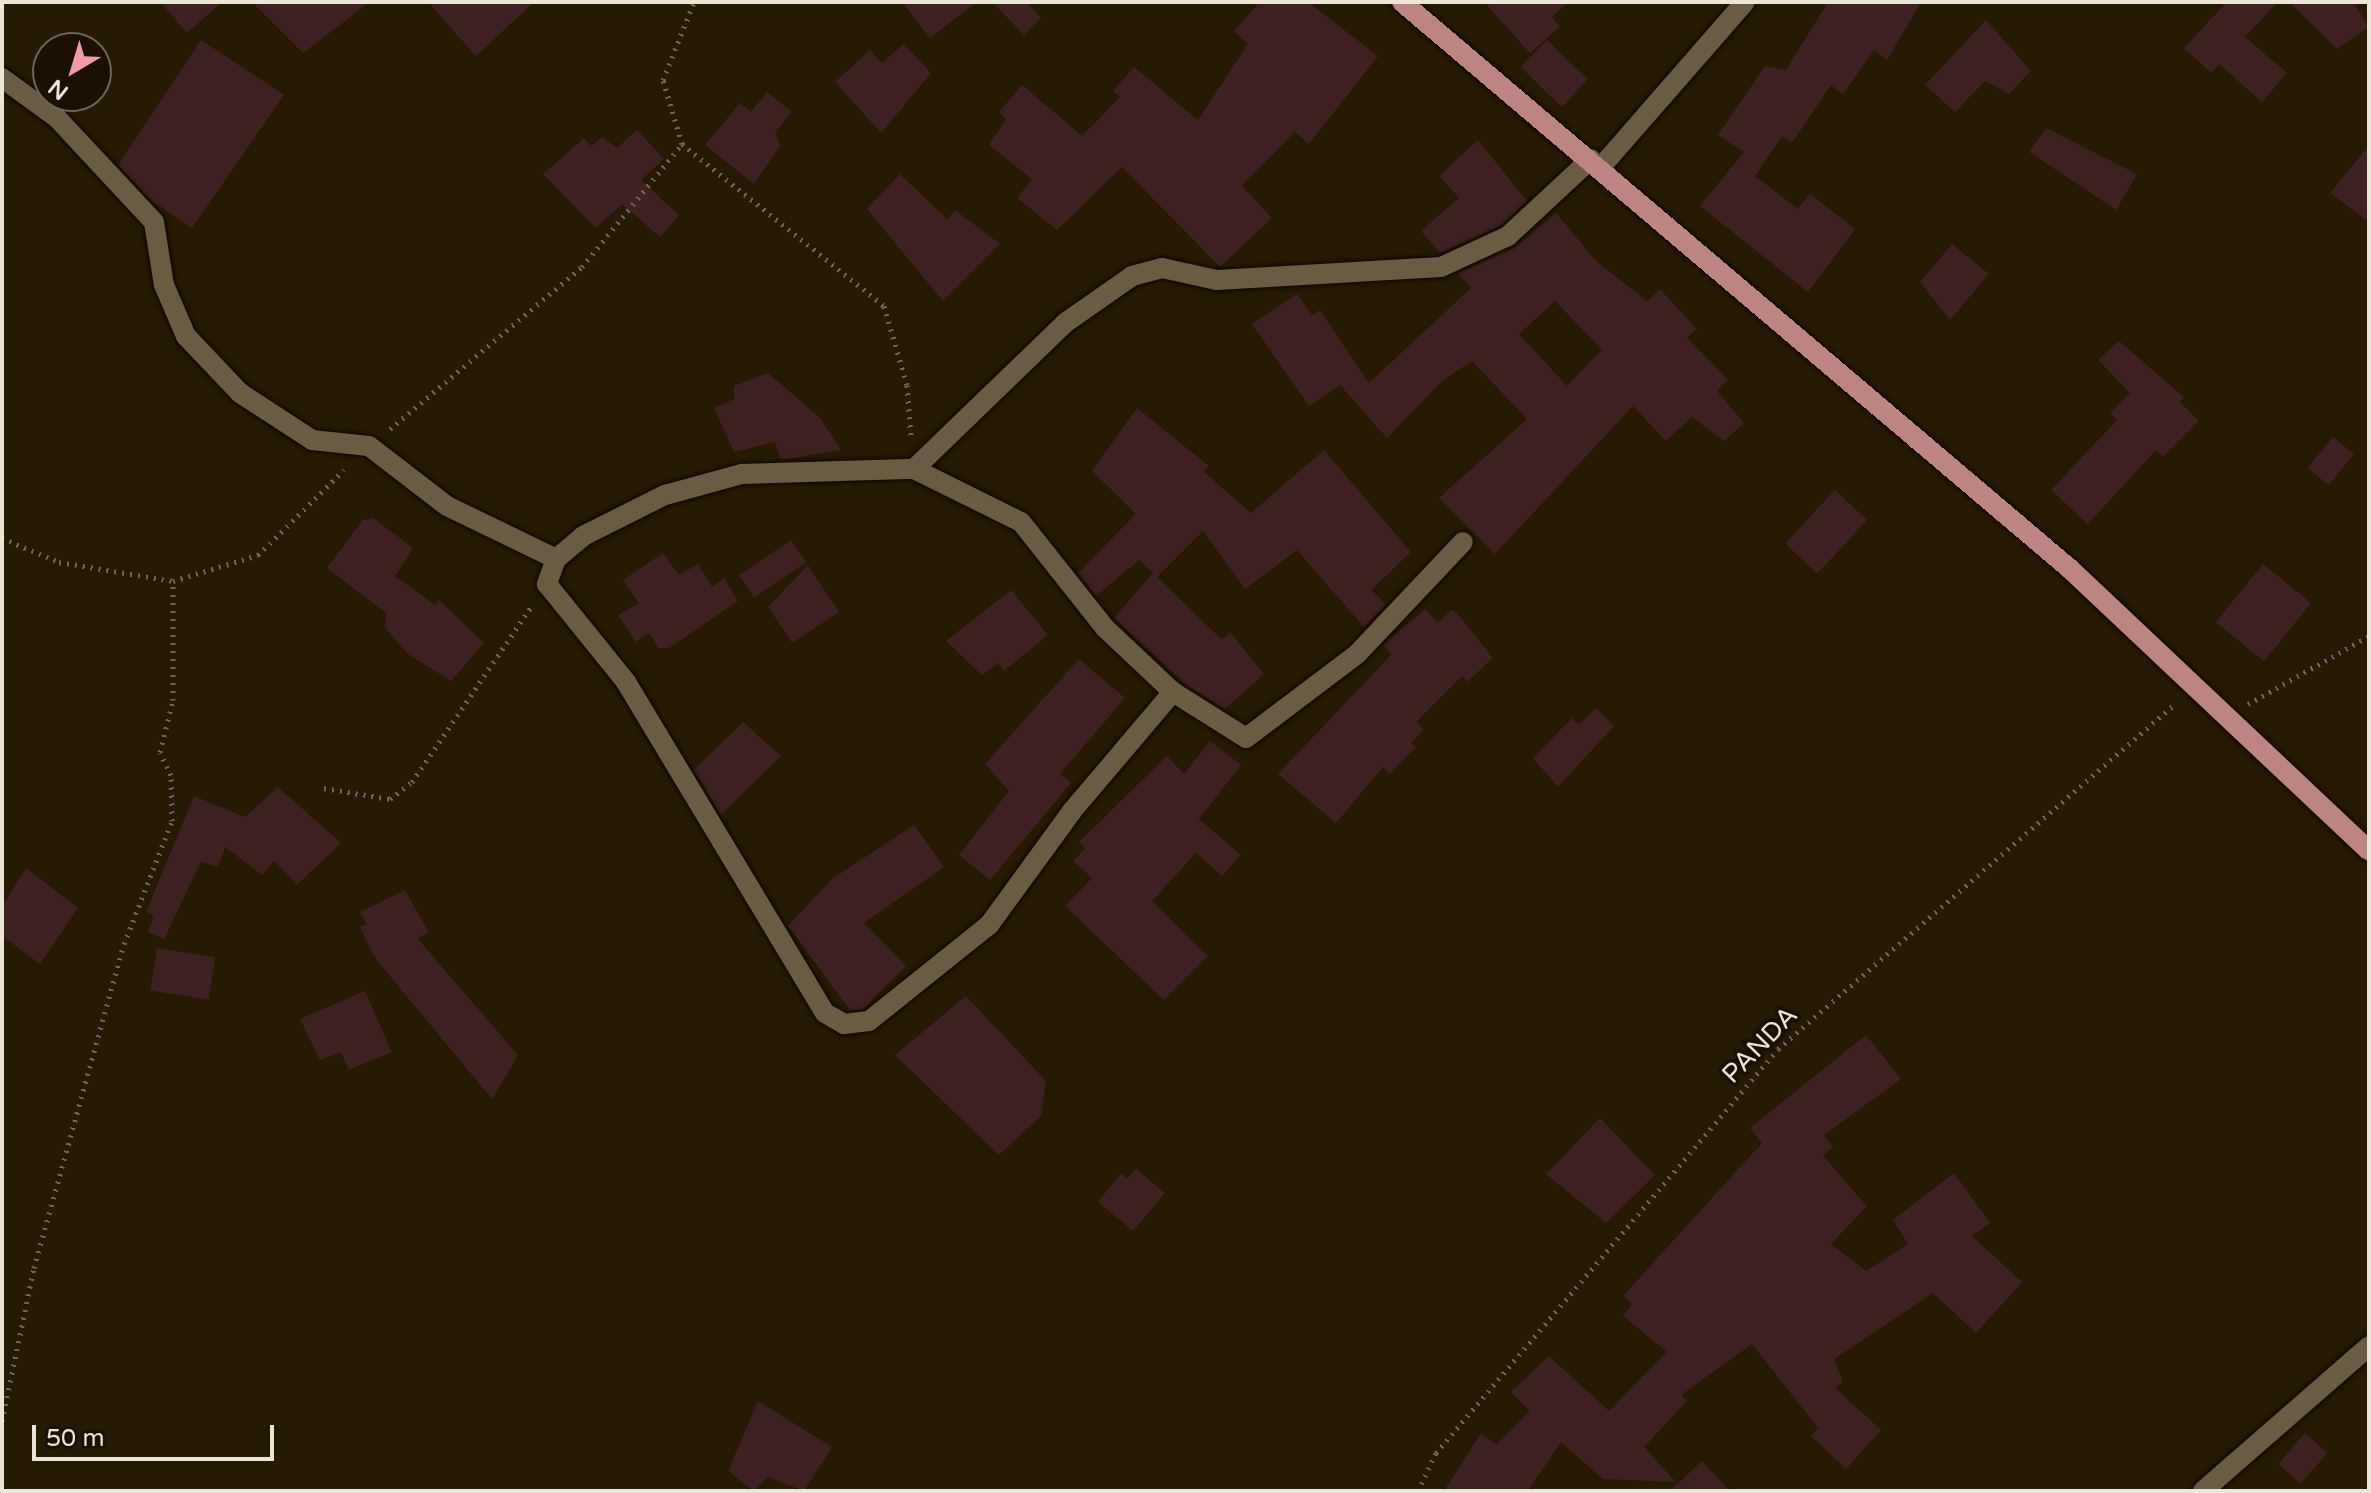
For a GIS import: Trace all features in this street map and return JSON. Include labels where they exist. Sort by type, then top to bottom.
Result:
[{"type":"main road","points":[[1402,2],[1596,163],[2069,568],[2369,851]]},
{"type":"street","points":[[914,469],[1065,323],[1132,276],[1162,268],[1249,279],[1460,262],[1508,236],[1596,163],[1745,2]]},
{"type":"street","points":[[2,78],[57,118],[154,222],[164,285],[186,336],[240,393],[312,440],[369,446],[447,506],[556,559]]},
{"type":"street","points":[[1173,692],[1072,811],[989,925],[869,1021],[844,1024],[825,1013],[626,682],[547,584],[556,559],[583,536],[665,495],[742,474],[914,469],[1021,522],[1105,628],[1173,692],[1246,738],[1259,734],[1392,622],[1463,542]]},
{"type":"street","points":[[2203,1491],[2369,1346]]},
{"type":"path","points":[[694,2],[663,80],[682,144],[884,306],[907,385],[914,469]]},
{"type":"path","points":[[2,538],[59,562],[173,581],[258,555],[369,446],[582,267],[682,144]]},
{"type":"path","points":[[2,1421],[34,1268],[124,944],[172,821],[171,775],[160,752],[173,700],[173,581]]},
{"type":"path","points":[[324,788],[390,799],[412,782],[547,584]]},
{"type":"path","points":[[2226,715],[2369,636]]},
{"type":"path","name":"PANDA","points":[[1418,1491],[1436,1453],[1778,1049],[2195,686]]},
{"type":"building","points":[[160,2],[222,2],[187,33]]},
{"type":"building","points":[[252,2],[370,2],[303,53]]},
{"type":"building","points":[[428,2],[534,2],[476,56]]},
{"type":"building","points":[[902,2],[977,2],[930,38]]},
{"type":"building","points":[[992,2],[1026,2],[1041,18],[1024,35]]},
{"type":"building","points":[[1260,2],[1308,2],[1378,56],[1309,144],[1295,132],[1242,186],[1272,218],[1220,267],[1122,167],[1057,230],[1017,198],[1032,179],[989,145],[1006,119],[999,112],[1022,85],[1082,136],[1120,97],[1113,91],[1134,67],[1198,120],[1248,44],[1234,31]]},
{"type":"building","points":[[1484,2],[1569,2],[1552,17],[1560,27],[1530,53]]},
{"type":"building","points":[[1828,2],[1921,2],[1887,60],[1874,50],[1843,94],[1831,85],[1792,143],[1782,136],[1755,176],[1798,209],[1810,194],[1855,229],[1808,292],[1700,206],[1744,152],[1718,135],[1765,66],[1786,70]]},
{"type":"building","points":[[2227,2],[2278,2],[2245,37],[2287,73],[2262,102],[2219,64],[2211,73],[2184,48]]},
{"type":"building","points":[[2289,2],[2353,2],[2369,27],[2337,49]]},
{"type":"building","points":[[1986,20],[2031,71],[2009,94],[1985,81],[1955,112],[1925,85]]},
{"type":"building","points":[[201,40],[284,95],[192,228],[152,201],[118,165]]},
{"type":"building","points":[[1547,40],[1588,80],[1562,107],[1521,67]]},
{"type":"building","points":[[904,44],[931,73],[881,133],[835,82],[870,50],[882,63]]},
{"type":"building","points":[[767,92],[792,112],[775,132],[780,146],[754,184],[705,145],[740,103],[751,112]]},
{"type":"building","points":[[2046,128],[2137,174],[2116,210],[2029,152]]},
{"type":"building","points":[[637,130],[664,159],[641,180],[679,215],[660,237],[622,204],[596,228],[543,174],[584,138],[591,146],[602,137],[617,148]]},
{"type":"building","points":[[1478,140],[1527,201],[1501,225],[1440,253],[1421,231],[1459,198],[1439,176]]},
{"type":"building","points":[[2369,145],[2369,222],[2330,193]]},
{"type":"building","points":[[900,174],[947,219],[955,210],[1000,244],[943,301],[867,209]]},
{"type":"building","points":[[1556,213],[1596,261],[1647,301],[1660,289],[1697,329],[1687,338],[1728,380],[1717,391],[1744,423],[1724,441],[1692,417],[1666,441],[1633,406],[1495,554],[1439,498],[1527,419],[1472,361],[1443,380],[1387,438],[1340,385],[1309,406],[1252,324],[1297,294],[1312,315],[1320,310],[1369,383],[1471,288],[1458,273],[1514,248]],"holes":[[[1555,301],[1602,350],[1567,386],[1519,334]]]},
{"type":"building","points":[[1952,244],[1989,274],[1950,320],[1920,282]]},
{"type":"building","points":[[2119,341],[2184,397],[2180,402],[2199,421],[2163,457],[2156,450],[2088,524],[2051,490],[2117,420],[2110,413],[2130,393],[2098,360]]},
{"type":"building","points":[[768,373],[820,418],[841,450],[781,460],[775,442],[734,452],[714,408],[734,399],[734,386]]},
{"type":"building","points":[[1137,408],[1209,466],[1203,471],[1251,513],[1324,450],[1411,552],[1371,590],[1386,604],[1364,627],[1297,550],[1245,589],[1203,531],[1157,577],[1222,640],[1230,632],[1264,674],[1225,709],[1184,683],[1114,618],[1153,573],[1139,560],[1096,596],[1078,573],[1136,514],[1092,471]]},
{"type":"building","points":[[2333,437],[2354,454],[2329,485],[2308,468]]},
{"type":"building","points":[[1835,490],[1867,520],[1817,573],[1785,543]]},
{"type":"building","points":[[373,518],[413,548],[395,576],[435,605],[439,600],[484,643],[451,681],[408,654],[385,628],[386,613],[327,568],[363,520]]},
{"type":"building","points":[[791,540],[806,562],[754,598],[739,575]]},
{"type":"building","points":[[663,553],[679,575],[698,564],[712,587],[724,578],[738,601],[669,648],[659,648],[649,633],[636,642],[618,615],[639,603],[623,580]]},
{"type":"building","points":[[2263,564],[2311,603],[2264,661],[2216,622]]},
{"type":"building","points":[[808,565],[839,612],[792,643],[768,607]]},
{"type":"building","points":[[1011,590],[1048,635],[1004,671],[998,663],[982,675],[946,641]]},
{"type":"building","points":[[1425,609],[1438,623],[1451,610],[1457,613],[1493,658],[1467,682],[1462,676],[1416,722],[1424,730],[1411,743],[1416,747],[1390,774],[1383,767],[1336,823],[1278,774],[1392,654],[1383,645]]},
{"type":"building","points":[[1079,659],[1125,698],[1060,774],[1071,783],[990,880],[959,855],[1009,791],[985,764]]},
{"type":"building","points":[[1596,708],[1614,726],[1558,787],[1533,758],[1572,718],[1579,725]]},
{"type":"building","points":[[743,722],[781,756],[721,815],[694,770]]},
{"type":"building","points":[[1210,741],[1241,765],[1199,819],[1241,855],[1222,876],[1196,853],[1152,901],[1208,956],[1164,1000],[1065,906],[1092,878],[1073,861],[1085,849],[1079,842],[1167,756],[1184,774]]},
{"type":"building","points":[[278,787],[341,843],[297,885],[274,861],[262,875],[225,847],[218,867],[201,862],[164,939],[148,932],[154,916],[146,912],[194,796],[245,817]]},
{"type":"building","points":[[914,825],[944,867],[864,923],[906,966],[863,1009],[850,1010],[788,926],[832,879]]},
{"type":"building","points":[[26,868],[78,908],[40,964],[2,936],[2,907]]},
{"type":"building","points":[[405,890],[429,933],[417,938],[518,1055],[492,1099],[375,958],[360,927],[367,924],[360,912]]},
{"type":"building","points":[[157,948],[215,957],[209,1000],[150,990]]},
{"type":"building","points":[[365,991],[392,1052],[349,1070],[341,1052],[320,1060],[300,1019]]},
{"type":"building","points":[[966,996],[1046,1081],[1041,1116],[999,1155],[895,1055]]},
{"type":"building","points":[[1866,1035],[1901,1079],[1824,1135],[1833,1147],[1823,1156],[1867,1206],[1831,1244],[1866,1271],[1908,1244],[1893,1220],[1954,1173],[1990,1223],[1972,1236],[2022,1282],[1976,1333],[1933,1293],[1834,1359],[1843,1382],[1835,1388],[1881,1430],[1846,1469],[1811,1436],[1818,1428],[1752,1344],[1681,1395],[1687,1401],[1644,1447],[1676,1482],[1603,1479],[1561,1442],[1528,1491],[1444,1491],[1481,1433],[1496,1444],[1530,1411],[1511,1392],[1549,1356],[1609,1411],[1667,1352],[1623,1316],[1632,1304],[1623,1296],[1762,1143],[1750,1128]]},
{"type":"building","points":[[1600,1118],[1655,1175],[1606,1223],[1546,1174]]},
{"type":"building","points":[[1136,1169],[1165,1193],[1133,1231],[1098,1202],[1121,1173],[1127,1179]]},
{"type":"building","points":[[758,1401],[832,1447],[804,1491],[768,1477],[753,1491],[728,1471]]},
{"type":"building","points":[[2305,1433],[2328,1453],[2301,1484],[2278,1464]]},
{"type":"building","points":[[1702,1461],[1730,1491],[1670,1491]]}]
